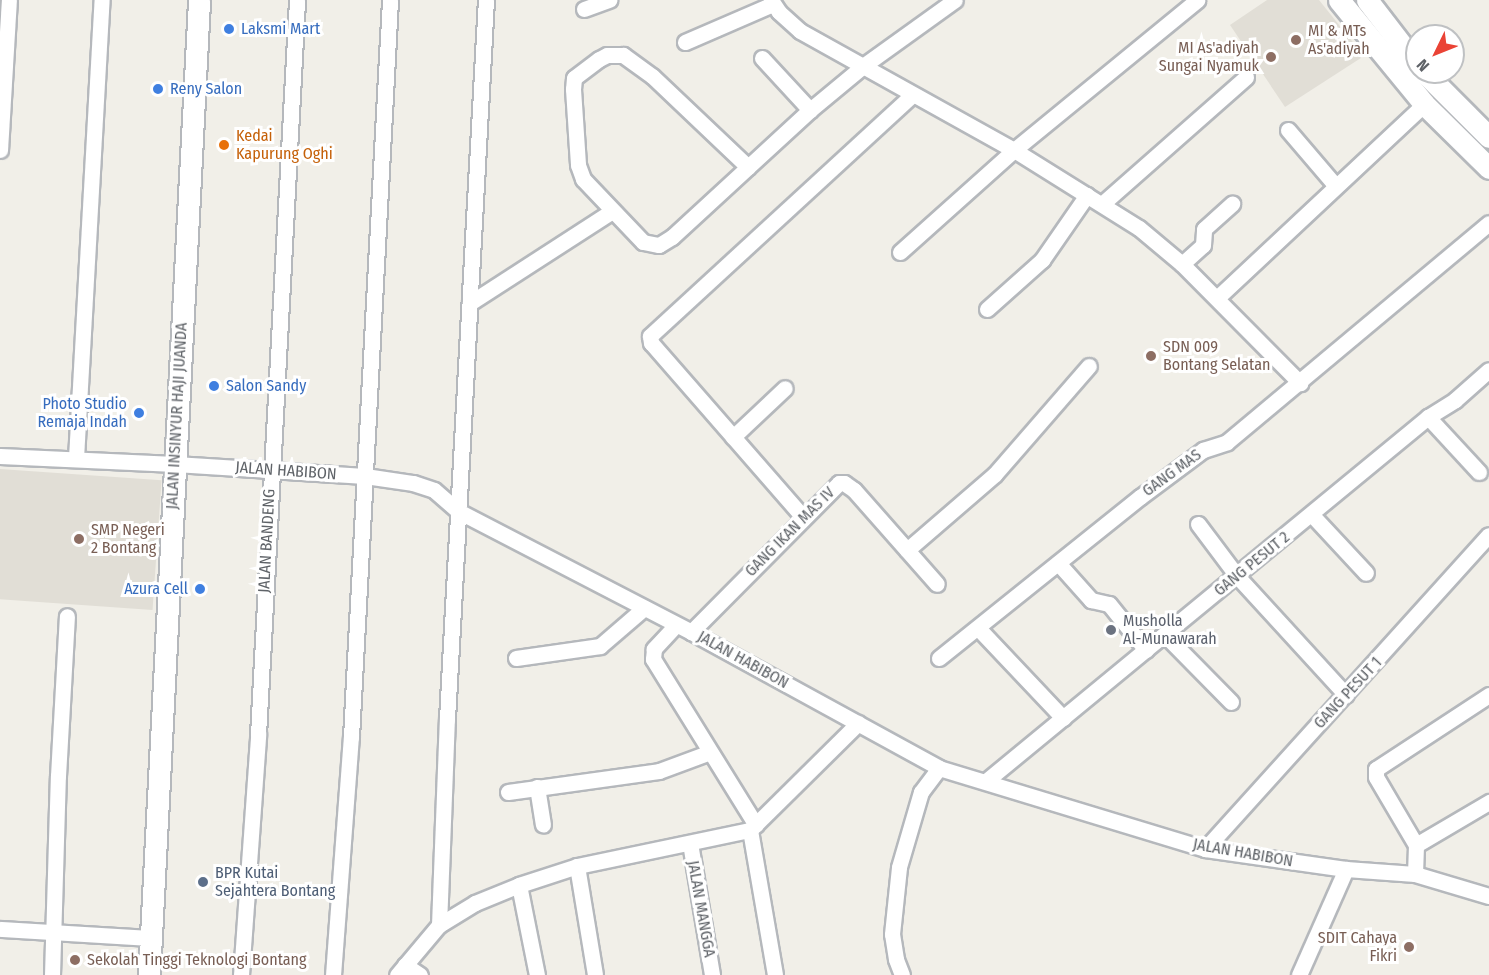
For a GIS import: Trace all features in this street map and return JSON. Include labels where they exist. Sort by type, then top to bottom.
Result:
[{"type":"street","points":[[0,150],[4,30],[9,0]]},
{"type":"street","points":[[76,458],[102,0]]},
{"type":"street","name":"JALAN INSINYUR HAJI JUANDA","points":[[149,975],[199,0]]},
{"type":"street","name":"JALAN BANDENG","points":[[241,975],[258,735],[270,471],[297,0]]},
{"type":"street","points":[[333,975],[351,737],[390,0]]},
{"type":"street","points":[[439,925],[458,511],[486,0]]},
{"type":"street","points":[[584,9],[609,0]]},
{"type":"street","points":[[900,252],[1014,150],[1197,0]]},
{"type":"street","points":[[1339,0],[1424,104],[1489,168]]},
{"type":"street","points":[[1366,0],[1405,50]]},
{"type":"street","points":[[748,167],[652,76],[623,55],[608,55],[582,70],[574,78],[578,165],[583,179],[643,242],[659,245],[666,242],[748,167],[810,110],[863,66],[951,1]]},
{"type":"street","points":[[685,42],[772,2],[800,31],[1014,150],[1140,228],[1217,298],[1299,383]]},
{"type":"street","points":[[762,58],[810,110]]},
{"type":"street","points":[[1102,204],[1246,77]]},
{"type":"street","points":[[1436,84],[1489,137]]},
{"type":"street","points":[[803,517],[651,343],[651,333],[912,95]]},
{"type":"street","points":[[1217,298],[1424,104]]},
{"type":"street","points":[[1288,130],[1335,185]]},
{"type":"street","points":[[987,309],[1052,248],[1087,195]]},
{"type":"street","points":[[1182,264],[1203,244],[1204,229],[1232,204]]},
{"type":"street","points":[[470,303],[612,212]]},
{"type":"street","name":"GANG MAS","points":[[939,658],[1140,496],[1203,450],[1227,442],[1489,223]]},
{"type":"street","points":[[908,550],[996,474],[1089,366]]},
{"type":"street","name":"GANG PESUT 2","points":[[986,781],[1312,515],[1428,417],[1455,400],[1489,370]]},
{"type":"street","points":[[733,437],[785,388]]},
{"type":"street","points":[[1428,417],[1479,472]]},
{"type":"street","name":"JALAN HABIBON","points":[[0,456],[76,458],[365,476],[413,483],[434,490],[458,511],[691,632],[939,768],[1205,849],[1346,869],[1415,874],[1489,896]]},
{"type":"street","name":"GANG IKAN MAS IV","points":[[691,632],[803,517],[834,487],[844,483],[854,490],[937,584]]},
{"type":"street","points":[[1312,515],[1366,573]]},
{"type":"street","points":[[1198,524],[1237,576],[1346,695]]},
{"type":"street","name":"GANG PESUT 1","points":[[1205,849],[1489,536]]},
{"type":"street","points":[[1058,563],[1091,600],[1109,604],[1146,650]]},
{"type":"street","points":[[516,658],[600,646],[644,608]]},
{"type":"street","points":[[52,975],[67,616]]},
{"type":"street","points":[[676,625],[654,649],[652,655],[753,827],[775,975]]},
{"type":"street","points":[[978,628],[1063,718]]},
{"type":"street","points":[[1165,635],[1231,702]]},
{"type":"street","points":[[1415,874],[1416,845],[1376,777],[1376,769],[1489,695]]},
{"type":"street","points":[[420,975],[401,970],[439,925],[475,903],[519,885],[577,866],[690,843],[753,827],[858,723]]},
{"type":"street","points":[[508,792],[658,771],[710,752]]},
{"type":"street","points":[[902,975],[896,959],[892,934],[899,867],[921,792],[939,768]]},
{"type":"street","points":[[537,787],[543,825]]},
{"type":"street","points":[[1416,845],[1489,802]]},
{"type":"street","name":"JALAN MANGGA","points":[[690,843],[712,975]]},
{"type":"street","points":[[577,866],[595,975]]},
{"type":"street","points":[[1299,975],[1346,869]]},
{"type":"street","points":[[519,885],[537,975]]},
{"type":"street","points":[[0,930],[151,938]]},
{"type":"shaded area","name":"MI & MTs As'adiyah","points":[[1267,0],[1319,0],[1364,56],[1285,107],[1230,25]]},
{"type":"shaded area","name":"SMP Negeri 2 Bontang","points":[[0,469],[162,480],[153,610],[0,599]]},
{"type":"place","name":"Laksmi Mart","points":[[229,29]]},
{"type":"place","name":"MI & MTs As'adiyah","points":[[1296,40]]},
{"type":"place","name":"MI As'adiyah Sungai Nyamuk","points":[[1271,57]]},
{"type":"place","name":"Reny Salon","points":[[158,89]]},
{"type":"place","name":"Kedai Kapurung Oghi","points":[[224,145]]},
{"type":"place","name":"SDN 009 Bontang Selatan","points":[[1151,356]]},
{"type":"place","name":"Salon Sandy","points":[[214,386]]},
{"type":"place","name":"Photo Studio Remaja Indah","points":[[139,413]]},
{"type":"place","name":"SMP Negeri 2 Bontang","points":[[79,539]]},
{"type":"place","name":"Azura Cell","points":[[200,589]]},
{"type":"place","name":"Musholla Al-Munawarah","points":[[1111,630]]},
{"type":"place","name":"BPR Kutai Sejahtera Bontang","points":[[203,882]]},
{"type":"place","name":"SDIT Cahaya Fikri","points":[[1409,947]]},
{"type":"place","name":"Sekolah Tinggi Teknologi Bontang","points":[[75,960]]}]
